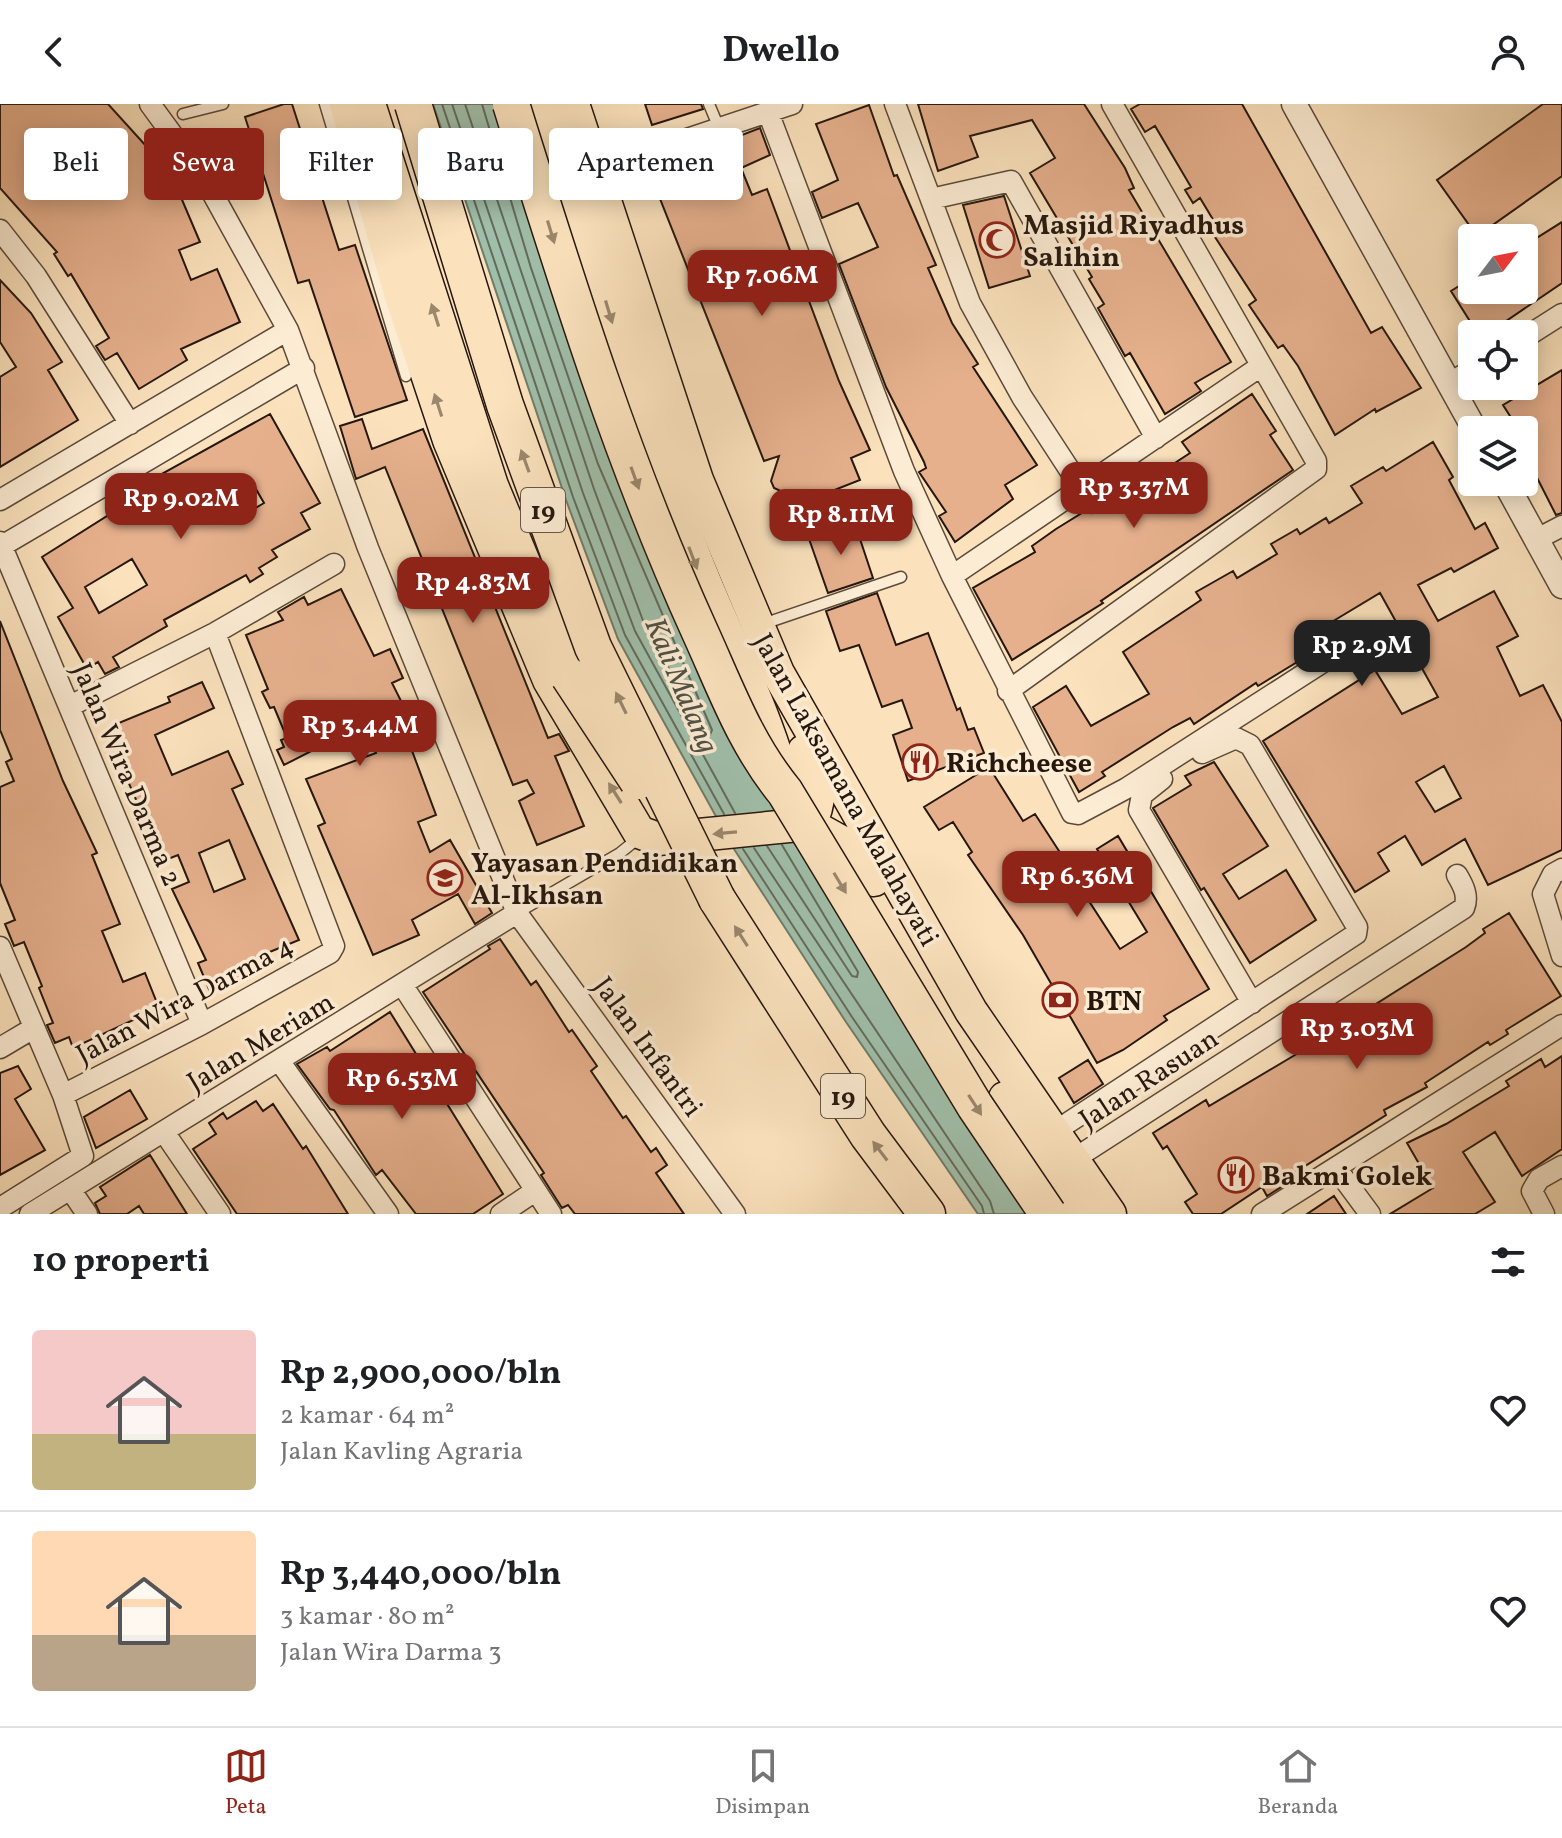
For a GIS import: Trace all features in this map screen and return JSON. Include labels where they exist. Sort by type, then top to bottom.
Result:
[{"type":"highway","points":[[367,104],[490,486],[569,676],[717,899]]},
{"type":"highway","name":"19","points":[[413,104],[505,405],[593,647],[717,899],[868,1135],[927,1214]]},
{"type":"highway","points":[[511,104],[593,366],[659,543],[757,758],[785,792],[975,1106],[1048,1214]]},
{"type":"highway","points":[[544,104],[626,367],[693,558],[772,742],[785,792]]},
{"type":"main road","points":[[346,104],[400,293],[449,440],[549,680],[594,761],[656,837],[807,824],[816,812],[819,793],[815,775],[786,714],[778,673]]},
{"type":"main road","name":"Jalan Laksamana Malahayati","points":[[573,104],[581,128]]},
{"type":"main road","name":"Jalan Laksamana Malahayati","points":[[604,200],[697,480],[778,673],[971,1011],[1110,1214]]},
{"type":"main road","name":"Jalan Laksamana Malahayati","points":[[807,824],[852,848],[868,870],[986,1069],[1081,1214]]},
{"type":"street","name":"Jalan Infantri","points":[[150,104],[167,128]]},
{"type":"street","points":[[719,128],[792,104]]},
{"type":"street","points":[[895,104],[970,303],[1022,397],[1082,489]]},
{"type":"street","points":[[1008,691],[1310,476],[1316,461],[1112,104]]},
{"type":"street","points":[[1294,104],[1467,416]]},
{"type":"street","points":[[768,112],[904,471],[952,576],[1067,808],[1078,814],[1127,788],[1368,633]]},
{"type":"street","points":[[931,199],[1011,181],[1156,438]]},
{"type":"street","name":"Jalan Infantri","points":[[216,200],[288,330],[368,548],[517,913],[735,1214]]},
{"type":"street","points":[[0,230],[36,276],[130,424]]},
{"type":"street","points":[[1538,329],[1562,314]]},
{"type":"street","points":[[0,500],[288,330]]},
{"type":"street","points":[[952,576],[1261,366]]},
{"type":"street","points":[[1,545],[304,368]]},
{"type":"street","points":[[1448,384],[1458,378]]},
{"type":"street","points":[[1513,496],[1562,586]]},
{"type":"street","points":[[1537,539],[1562,526]]},
{"type":"street","name":"Jalan Wira Darma 2","points":[[1,545],[202,1024]]},
{"type":"street","points":[[70,706],[215,633],[334,564]]},
{"type":"street","name":"Jalan Wira Darma 4","points":[[63,1095],[202,1024],[330,953],[333,937],[215,633]]},
{"type":"street","points":[[1054,1132],[1352,938],[1357,927],[1246,742],[1236,738],[1217,744],[1150,787],[1142,795],[1139,810],[1252,1003]]},
{"type":"street","points":[[1562,869],[1553,874],[1543,894],[1562,956]]},
{"type":"street","name":"Jalan Rasuan","points":[[1074,1159],[1464,908],[1467,901],[1464,885],[1457,875]]},
{"type":"street","name":"Jalan Meriam","points":[[30,1214],[517,913]]},
{"type":"street","points":[[0,947],[32,1029],[63,1095],[83,1156],[0,1208]]},
{"type":"street","points":[[403,986],[551,1214]]},
{"type":"street","points":[[1262,1214],[1562,1025]]},
{"type":"street","points":[[0,1048],[32,1029]]},
{"type":"street","points":[[280,1062],[388,1214]]},
{"type":"street","points":[[164,1132],[220,1214]]},
{"type":"street","points":[[1544,1214],[1532,1191],[1539,1179],[1562,1166]]},
{"type":"street","points":[[1336,1168],[1370,1214]]},
{"type":"street","points":[[70,1189],[87,1214]]},
{"type":"street","points":[[501,1214],[535,1191]]},
{"type":"lane","points":[[171,128],[182,109],[223,104]]},
{"type":"lane","points":[[325,104],[406,376]]},
{"type":"lane","points":[[709,104],[719,128]]},
{"type":"lane","points":[[757,626],[901,577]]},
{"type":"lane","points":[[517,913],[620,853],[656,837]]},
{"type":"water","points":[[433,104],[511,104],[520,128],[441,128]]},
{"type":"water","name":"Kali Malang","points":[[533,162],[757,758],[1048,1214],[978,1214],[846,1022],[734,849],[618,639],[566,500],[465,200],[533,200]]},
{"type":"building","points":[[0,104],[108,104],[144,144],[144,200],[182,200],[200,242],[179,250],[191,280],[217,269],[240,322],[181,349],[187,360],[139,389],[117,353],[105,360],[96,346],[109,338],[71,274],[68,276],[54,254],[57,252],[0,188]]},
{"type":"building","points":[[292,104],[300,128],[280,128],[280,200],[323,200],[339,250],[355,245],[407,400],[355,417],[309,280],[298,283],[264,177],[264,128],[249,128],[245,117]]},
{"type":"building","points":[[645,104],[701,104],[703,109],[652,125]]},
{"type":"building","points":[[918,104],[1084,104],[1125,168],[1134,188],[1129,190],[1231,362],[1195,383],[1201,391],[1165,414],[1130,353],[1125,356],[1098,308],[1104,304],[1089,279],[1092,277],[1030,173],[1055,158],[1032,120],[970,136],[978,157],[938,171]]},
{"type":"building","points":[[1140,104],[1242,104],[1371,333],[1382,327],[1421,388],[1376,412],[1375,409],[1335,435],[1298,366],[1283,345],[1278,348],[1249,305],[1256,300],[1213,234],[1220,231],[1200,198],[1193,203],[1185,190],[1191,187],[1155,126],[1145,132],[1131,109]]},
{"type":"building","points":[[1543,104],[1562,104],[1562,176],[1494,224],[1468,224],[1437,180]]},
{"type":"building","points":[[869,105],[894,176],[897,175],[936,265],[928,268],[952,323],[978,364],[973,367],[1037,465],[1005,485],[1013,499],[955,542],[939,516],[946,512],[919,472],[926,468],[924,462],[886,387],[839,264],[878,247],[858,203],[822,218],[812,192],[838,180],[816,124]]},
{"type":"building","points":[[760,128],[770,155],[743,167],[743,135]]},
{"type":"building","points":[[743,173],[752,195],[767,189],[839,381],[870,450],[851,458],[860,480],[789,508],[783,492],[774,488],[771,481],[779,456],[764,461],[660,200],[743,200]]},
{"type":"building","name":"Masjid Riyadhus Salihin","points":[[1004,196],[1030,276],[989,288],[963,205]]},
{"type":"building","points":[[1562,222],[1562,283],[1538,299],[1538,237]]},
{"type":"building","points":[[0,280],[31,313],[62,362],[48,370],[78,420],[0,467],[0,377],[16,367],[0,342]]},
{"type":"building","points":[[1458,287],[1458,302],[1451,291]]},
{"type":"building","points":[[1459,304],[1531,304],[1508,320],[1469,320]]},
{"type":"building","points":[[1562,370],[1562,513],[1556,515],[1538,480],[1538,416],[1510,416],[1503,405],[1511,400],[1538,400],[1538,384]]},
{"type":"building","points":[[1252,394],[1276,431],[1270,435],[1293,470],[1101,601],[1103,603],[1012,660],[973,588],[1035,552],[1032,546],[1056,529],[1090,508],[1092,513],[1126,495],[1190,453],[1182,442]]},
{"type":"building","points":[[270,414],[320,503],[301,513],[310,529],[272,550],[277,557],[259,568],[263,574],[250,582],[246,575],[164,620],[167,626],[113,657],[119,667],[105,674],[98,662],[87,669],[58,617],[73,608],[42,557],[145,492],[142,485]],"holes":[[[249,477],[264,503],[235,520],[220,494]],[[132,559],[147,585],[99,613],[85,587]]]},
{"type":"building","points":[[362,419],[372,449],[423,429],[548,738],[559,734],[569,751],[555,756],[584,826],[537,845],[519,801],[534,793],[527,780],[513,785],[385,467],[356,479],[340,426]]},
{"type":"building","points":[[1433,442],[1453,477],[1449,480],[1475,529],[1485,523],[1498,548],[1454,572],[1451,568],[1418,585],[1438,621],[1494,591],[1518,636],[1497,647],[1520,696],[1543,685],[1562,722],[1562,850],[1488,885],[1465,839],[1422,865],[1405,836],[1378,853],[1389,871],[1355,892],[1263,741],[1375,670],[1402,714],[1438,697],[1380,593],[1330,623],[1338,637],[1258,686],[1256,683],[1194,724],[1190,718],[1173,727],[1102,772],[1105,776],[1079,792],[1033,707],[1066,686],[1091,726],[1149,694],[1123,652],[1201,600],[1196,592],[1233,571],[1237,578],[1277,554],[1271,544],[1297,529],[1300,534],[1326,518],[1329,523],[1362,503],[1351,486],[1383,467],[1386,471]],"holes":[[[1444,766],[1461,798],[1435,812],[1416,782]]]},
{"type":"building","points":[[854,521],[873,578],[828,593],[808,536]]},
{"type":"building","points":[[341,589],[374,656],[390,649],[403,678],[392,683],[414,727],[405,732],[436,815],[418,822],[430,852],[450,840],[492,913],[475,924],[458,894],[412,920],[419,935],[373,955],[318,826],[325,823],[306,779],[376,753],[362,725],[284,765],[277,750],[284,747],[281,740],[287,738],[274,707],[270,708],[262,692],[268,689],[246,635],[283,620],[278,612],[304,597],[308,605]]},
{"type":"building","points":[[877,593],[896,645],[928,633],[957,710],[960,708],[968,730],[974,728],[984,753],[908,781],[893,735],[912,728],[902,700],[882,707],[859,645],[840,651],[826,611]]},
{"type":"building","points":[[0,621],[63,781],[97,853],[92,855],[120,924],[102,931],[123,982],[145,973],[159,1008],[73,1048],[69,1037],[55,1043],[47,1025],[53,1023],[39,988],[42,986],[24,942],[14,946],[5,924],[15,920],[0,883],[0,787],[14,781],[6,762],[12,759],[0,730]]},
{"type":"building","points":[[202,682],[214,708],[155,735],[172,775],[228,751],[243,784],[232,789],[299,940],[255,958],[259,966],[245,972],[248,979],[211,994],[198,963],[206,960],[172,889],[189,882],[178,855],[163,861],[116,754],[120,752],[109,727],[170,702],[168,697]],"holes":[[[229,840],[245,879],[214,892],[199,853]]]},
{"type":"building","points":[[1214,762],[1268,846],[1223,874],[1239,899],[1286,870],[1316,920],[1250,963],[1204,888],[1201,890],[1153,808],[1191,785],[1185,776]]},
{"type":"building","points":[[989,767],[1023,821],[1035,814],[1072,871],[1100,854],[1097,849],[1118,836],[1209,989],[1164,1016],[1167,1020],[1123,1050],[1097,1063],[1023,935],[968,855],[972,852],[953,822],[939,830],[924,807]],"holes":[[[1116,881],[1147,932],[1120,949],[1087,898]]]},
{"type":"building","points":[[1509,913],[1561,996],[1506,1030],[1508,1034],[1490,1045],[1488,1042],[1425,1083],[1427,1087],[1384,1110],[1386,1115],[1283,1180],[1286,1184],[1267,1196],[1262,1187],[1221,1214],[1193,1214],[1185,1202],[1197,1194],[1167,1146],[1163,1149],[1153,1133],[1206,1100],[1209,1106],[1300,1052],[1466,947],[1485,933],[1483,929]]},
{"type":"building","points":[[500,939],[531,985],[536,981],[569,1032],[572,1030],[597,1066],[591,1071],[623,1118],[626,1116],[651,1152],[656,1148],[667,1165],[656,1173],[684,1214],[575,1214],[568,1205],[562,1208],[541,1175],[544,1173],[423,992],[490,949],[488,946]]},
{"type":"building","points":[[390,1012],[503,1194],[473,1214],[416,1214],[382,1170],[376,1175],[334,1110],[330,1109],[297,1064],[327,1047],[330,1051]]},
{"type":"building","points":[[1562,1056],[1562,1149],[1522,1176],[1495,1132],[1463,1152],[1495,1202],[1475,1214],[1390,1214],[1433,1188],[1407,1143],[1446,1124],[1509,1086],[1506,1081],[1541,1059],[1545,1067]]},
{"type":"building","points":[[1088,1060],[1103,1084],[1074,1103],[1059,1078]]},
{"type":"building","points":[[18,1066],[31,1089],[15,1099],[45,1150],[0,1175],[0,1073]]},
{"type":"building","points":[[130,1090],[147,1119],[96,1148],[84,1117]]},
{"type":"building","points":[[256,1101],[263,1111],[273,1104],[303,1149],[306,1146],[348,1214],[237,1214],[193,1149],[216,1134],[209,1123],[223,1113],[227,1119]]},
{"type":"building","points":[[150,1155],[187,1214],[144,1214],[139,1206],[127,1214],[100,1214],[95,1203],[106,1196],[100,1187]]},
{"type":"building","points":[[1334,1196],[1346,1214],[1307,1214]]},
{"type":"place","name":"Masjid Riyadhus Salihin","points":[[997,240]]},
{"type":"place","name":"Richcheese","points":[[920,762]]},
{"type":"place","name":"Yayasan Pendidikan Al-Ikhsan","points":[[445,878]]},
{"type":"place","name":"BTN","points":[[1060,1000]]},
{"type":"place","name":"Bakmi Golek","points":[[1236,1175]]}]
